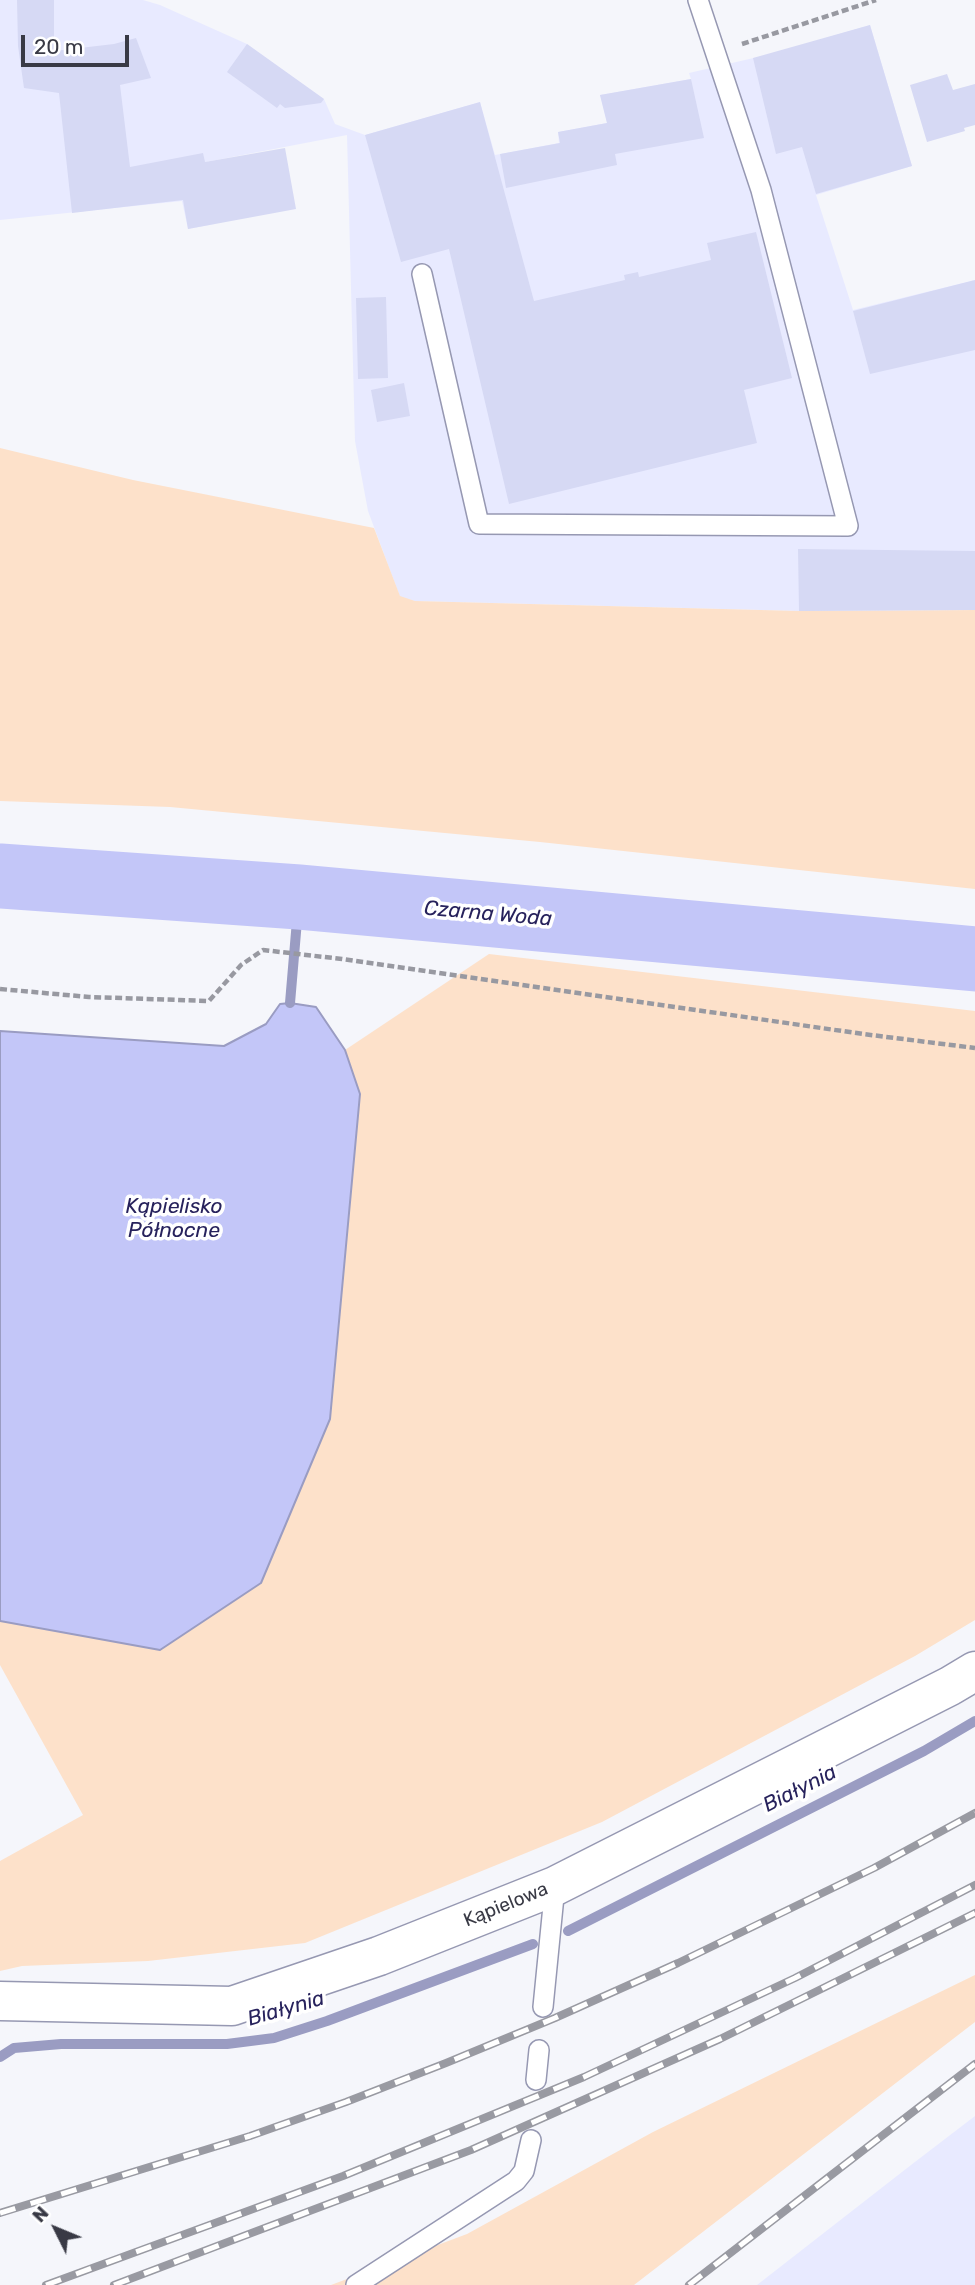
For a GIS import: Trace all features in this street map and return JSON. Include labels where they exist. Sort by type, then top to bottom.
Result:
[{"type":"street","name":"Kąpielowa","points":[[0,2001],[232,2006],[379,1956],[555,1886],[938,1693],[975,1671]]},
{"type":"lane","points":[[422,274],[479,524],[848,526],[761,190],[698,0]]},
{"type":"lane","points":[[543,2007],[555,1886]]},
{"type":"lane","points":[[536,2080],[539,2050]]},
{"type":"lane","points":[[356,2285],[448,2223],[506,2190],[523,2171],[531,2140]]},
{"type":"path","points":[[715,53],[877,0]]},
{"type":"path","points":[[0,989],[89,998],[209,1001],[241,965],[264,950],[975,1048]]},
{"type":"shaded area","points":[[0,0],[143,0],[160,5],[247,44],[324,99],[335,124],[365,135],[480,102],[495,155],[559,143],[558,132],[607,123],[600,95],[691,79],[689,73],[775,53],[870,25],[912,166],[816,195],[853,310],[975,280],[975,610],[799,611],[415,601],[400,597],[368,511],[355,441],[347,135],[206,162],[214,224],[188,229],[182,201],[0,220]]},
{"type":"shaded area","points":[[0,448],[133,480],[374,528],[400,596],[415,601],[799,611],[975,610],[975,889],[540,842],[170,807],[0,801]]},
{"type":"shaded area","points":[[489,954],[975,1011],[975,1620],[915,1656],[602,1822],[305,1943],[148,1961],[22,1966],[0,1971],[0,1861],[83,1815],[0,1665],[0,1621],[160,1650],[261,1582],[330,1419],[360,1094],[345,1050]]},
{"type":"shaded area","points":[[975,1975],[975,2022],[634,2285],[331,2285],[467,2234],[653,2132]]},
{"type":"shaded area","points":[[975,2116],[975,2285],[757,2285],[911,2165]]},
{"type":"water","name":"Kąpielisko Północne","points":[[280,1004],[316,1007],[345,1050],[360,1094],[330,1419],[261,1583],[160,1650],[0,1621],[0,1031],[224,1046],[266,1024]]},
{"type":"building","points":[[17,0],[54,0],[54,51],[114,44],[136,38],[151,78],[120,85],[130,167],[203,153],[205,162],[285,148],[296,209],[188,229],[183,200],[72,213],[59,93],[24,88],[18,46]]},
{"type":"building","points":[[870,25],[912,166],[816,194],[802,147],[776,154],[753,58]]},
{"type":"building","points":[[247,44],[324,99],[321,103],[285,108],[280,104],[277,108],[227,72]]},
{"type":"building","points":[[947,74],[953,90],[975,84],[975,125],[964,128],[965,131],[927,142],[910,85]]},
{"type":"building","points":[[691,79],[704,138],[615,154],[617,165],[506,188],[500,154],[560,143],[558,132],[607,123],[600,95]]},
{"type":"building","points":[[480,102],[534,301],[625,280],[624,275],[638,272],[639,277],[711,260],[707,243],[756,232],[792,378],[744,390],[757,443],[509,504],[449,249],[401,262],[365,135]]},
{"type":"building","points":[[975,280],[975,350],[870,374],[853,311]]},
{"type":"building","points":[[386,297],[388,378],[358,379],[356,298]]},
{"type":"building","points":[[404,383],[410,416],[377,422],[371,390]]},
{"type":"building","points":[[798,549],[975,551],[975,610],[799,611]]},
{"type":"waterway","name":"Czarna Woda","points":[[0,876],[299,897],[975,959]]},
{"type":"waterway","points":[[290,1003],[299,897]]},
{"type":"waterway","name":"Białynia","points":[[568,1931],[924,1751],[975,1721]]},
{"type":"waterway","name":"Białynia","points":[[0,2057],[14,2048],[61,2044],[227,2044],[274,2038],[327,2021],[533,1944]]},
{"type":"railway","points":[[0,2213],[250,2136],[446,2063],[678,1963],[874,1868],[975,1813]]},
{"type":"railway","points":[[46,2285],[343,2176],[584,2077],[795,1978],[975,1885]]},
{"type":"railway","points":[[114,2285],[471,2150],[720,2039],[975,1913]]},
{"type":"railway","points":[[689,2285],[975,2064]]}]
